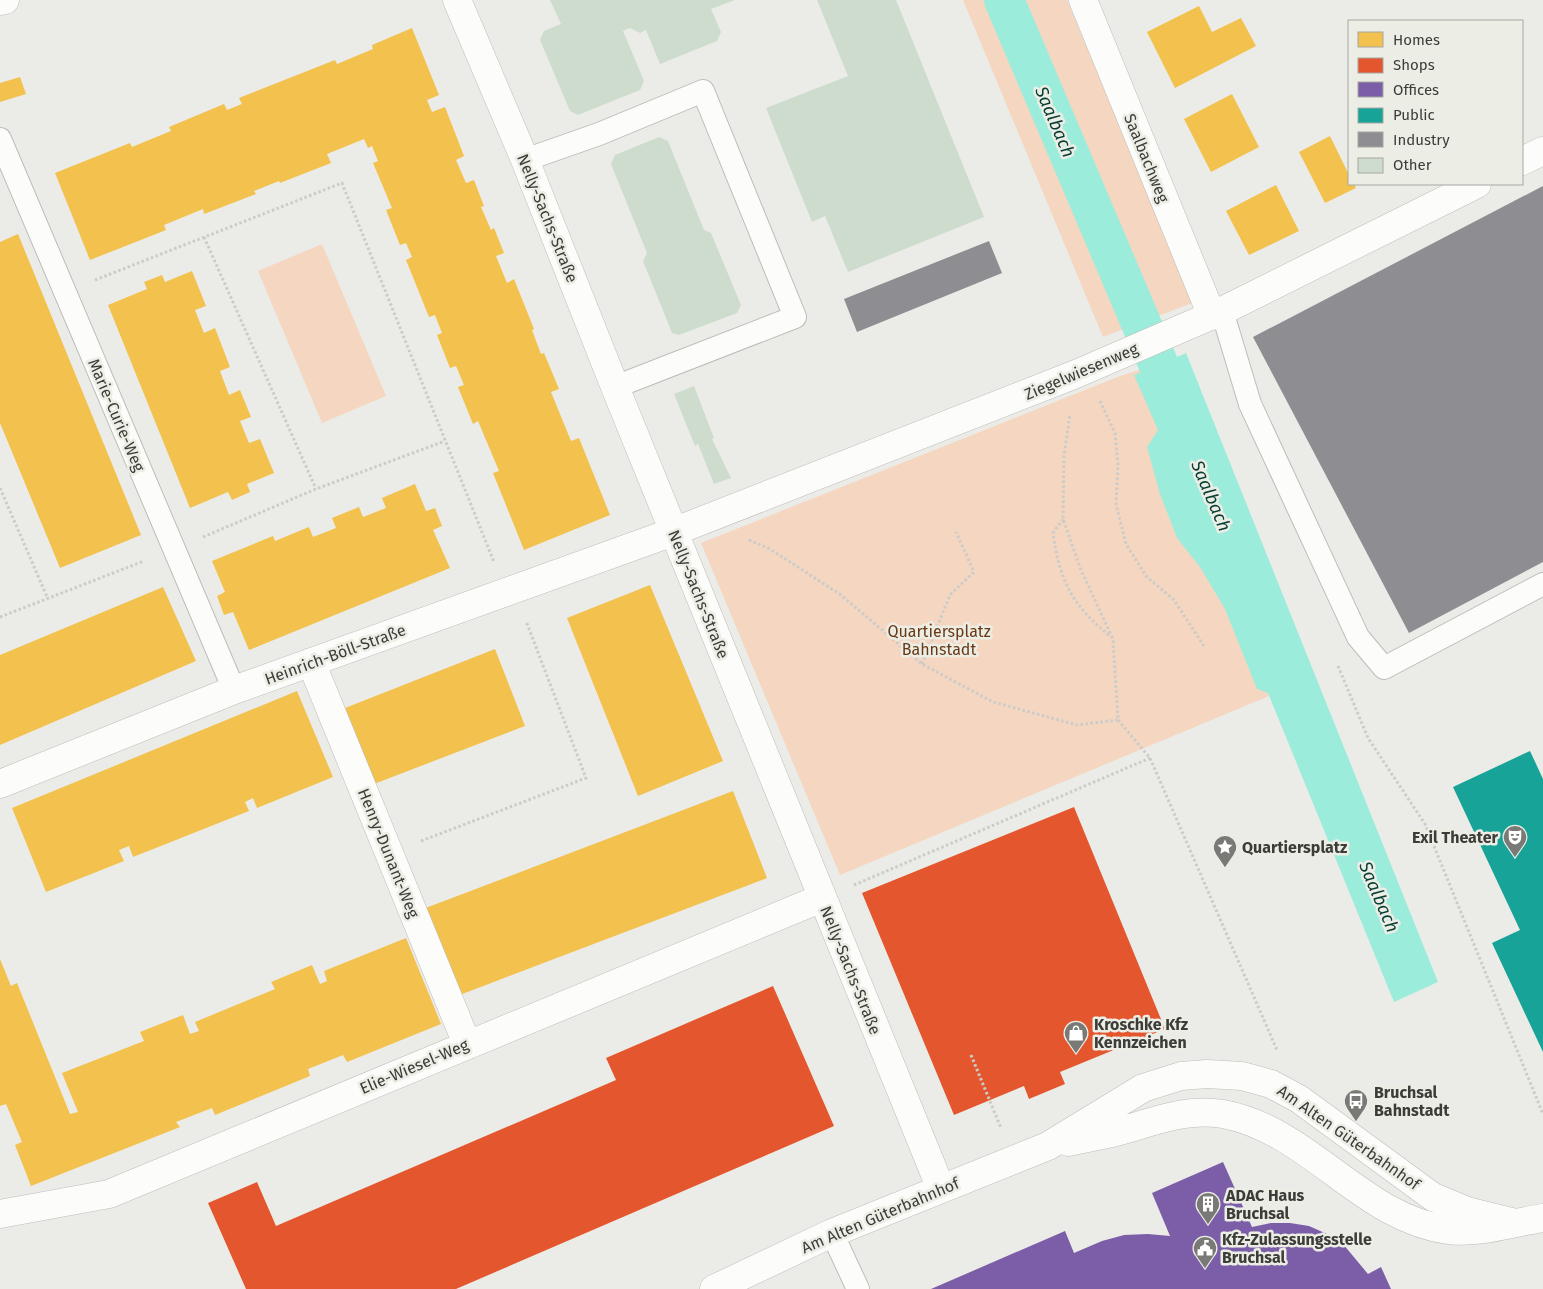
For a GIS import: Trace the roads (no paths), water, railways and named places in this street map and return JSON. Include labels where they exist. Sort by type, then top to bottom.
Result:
[{"type":"street","points":[[0,1],[5,0]]},
{"type":"street","name":"Nelly-Sachs-Straße","points":[[457,0],[526,160],[615,387],[941,1189]]},
{"type":"street","name":"Saalbachweg","points":[[1083,0],[1211,316]]},
{"type":"street","points":[[1523,161],[1543,151]]},
{"type":"street","name":"Ziegelwiesenweg","points":[[674,532],[1076,374],[1211,316],[1475,185]]},
{"type":"street","name":"Heinrich-Böll-Straße","points":[[0,784],[234,690],[674,532]]},
{"type":"street","name":"Henry-Dunant-Weg","points":[[311,662],[466,1044]]},
{"type":"street","name":"Elie-Wiesel-Weg","points":[[0,1214],[109,1194],[466,1044],[822,898]]},
{"type":"street","name":"Am Alten Güterbahnhof","points":[[714,1289],[832,1233],[1048,1146],[1143,1088],[1181,1076],[1207,1074],[1242,1076],[1271,1084],[1298,1098],[1434,1196],[1466,1210],[1512,1222]]},
{"type":"street","name":"Am Alten Güterbahnhof","points":[[1048,1146],[1112,1133],[1184,1113],[1222,1114],[1258,1123],[1292,1141],[1386,1208],[1426,1226],[1452,1230],[1482,1228],[1543,1218]]},
{"type":"lane","points":[[526,160],[599,134],[704,92],[795,317],[615,387]]},
{"type":"lane","name":"Marie-Curie-Weg","points":[[0,139],[234,690]]},
{"type":"lane","points":[[1211,316],[1358,638],[1384,668],[1543,584]]},
{"type":"lane","points":[[832,1233],[858,1289]]},
{"type":"water","points":[[1186,353],[1438,982],[1394,1002],[1268,693],[1257,689],[1225,609],[1200,567],[1177,538],[1160,494],[1147,447],[1158,430],[1134,375]]},
{"type":"waterway","name":"Saalbach","points":[[1004,0],[1180,415]]},
{"type":"place","name":"Exil Theater","points":[[1515,858]]},
{"type":"place","name":"Quartiersplatz","points":[[1225,868]]},
{"type":"place","name":"Kroschke Kfz Kennzeichen","points":[[1076,1054]]},
{"type":"place","name":"Bruchsal Bahnstadt","points":[[1356,1122]]},
{"type":"place","name":"ADAC Haus Bruchsal","points":[[1208,1225]]},
{"type":"place","name":"Kfz-Zulassungsstelle Bruchsal","points":[[1205,1269]]},
{"type":"park label","name":"Quartiersplatz Bahnstadt","points":[[939,640]]}]
